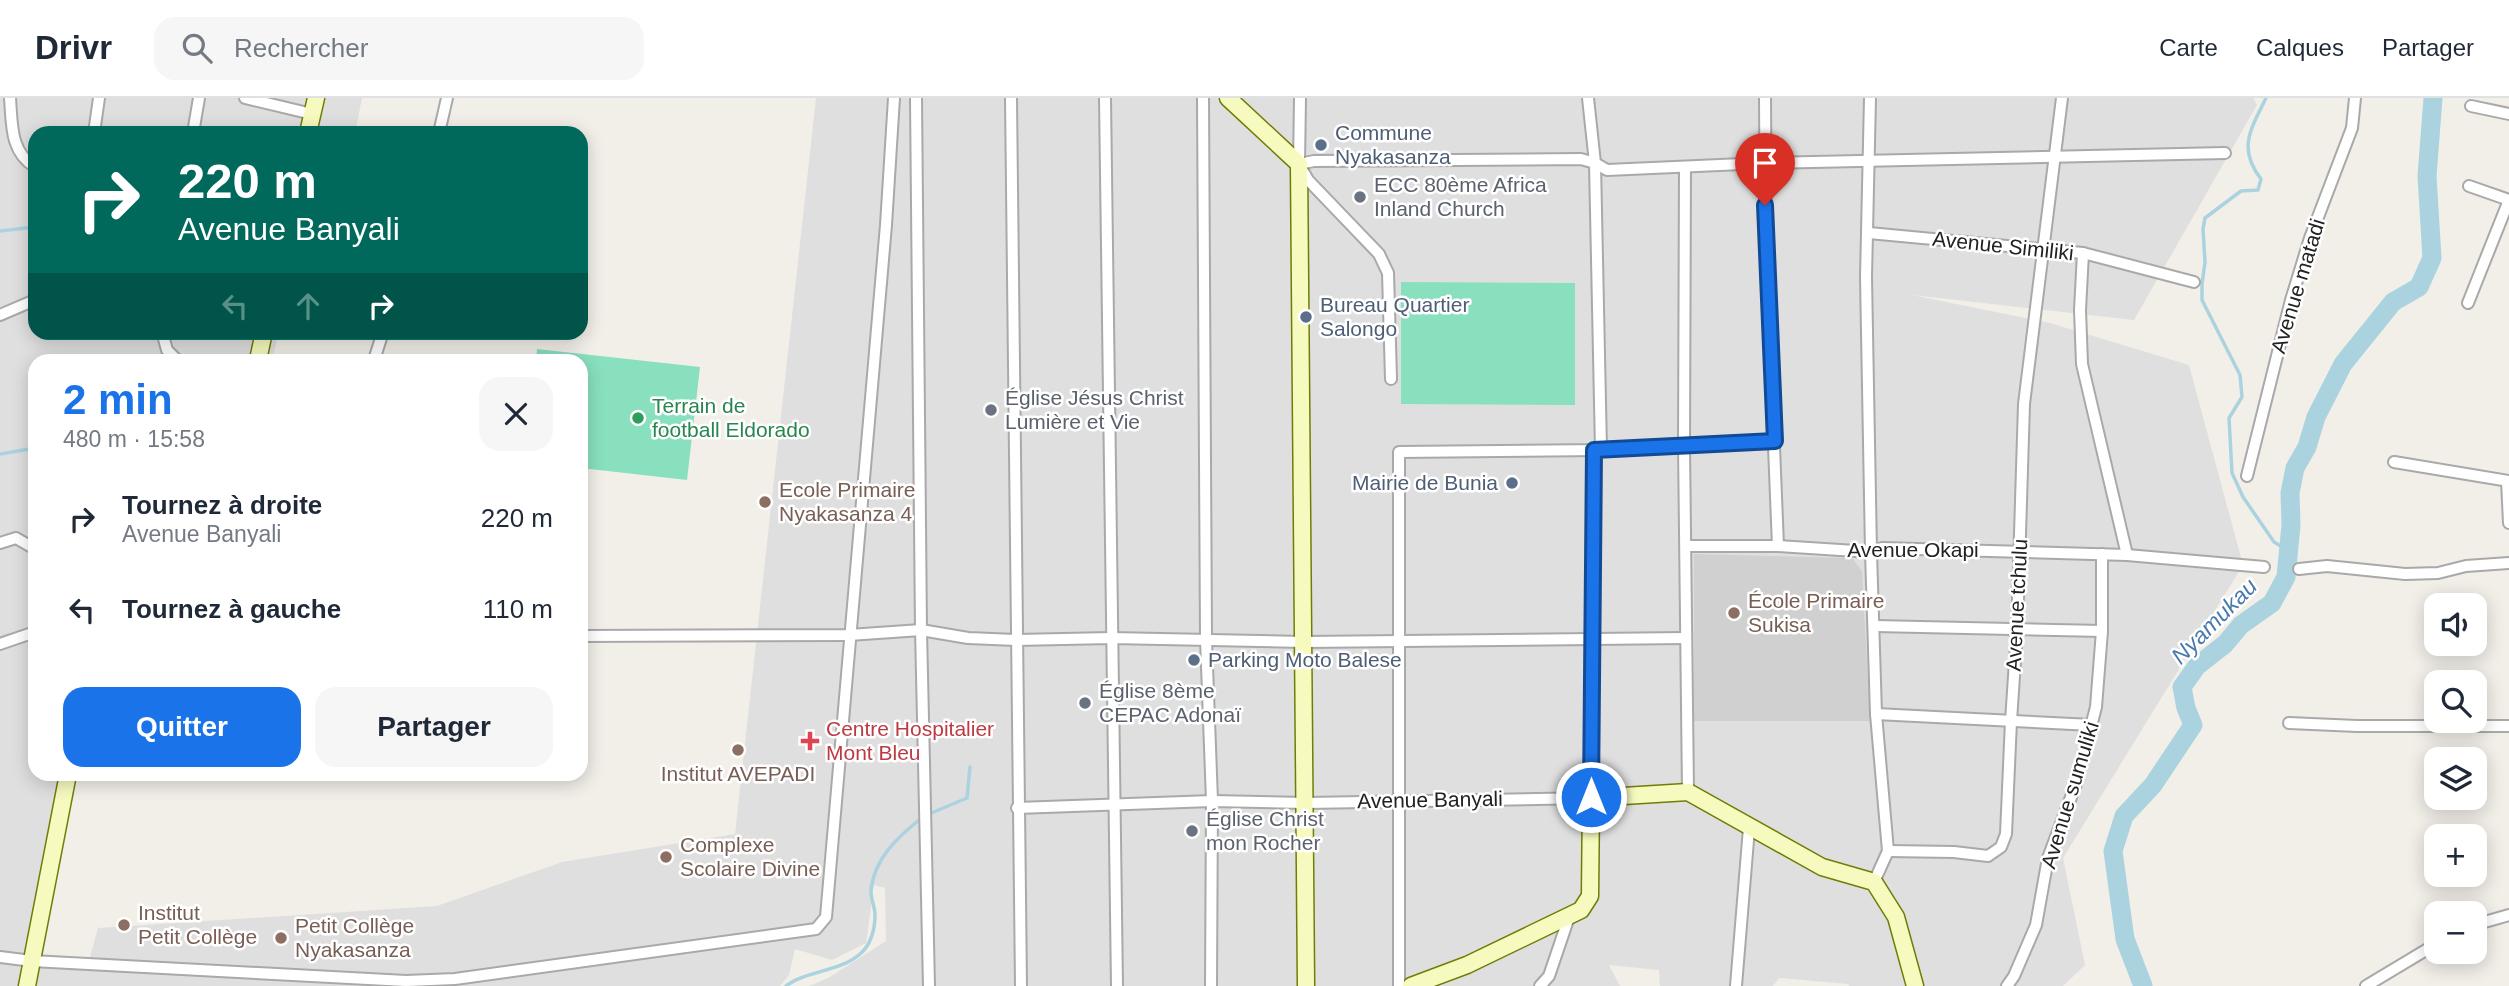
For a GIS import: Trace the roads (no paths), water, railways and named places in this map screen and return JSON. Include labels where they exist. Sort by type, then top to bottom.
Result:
[{"type":"street","points":[[10,98],[17,150],[28,162]]},
{"type":"street","points":[[95,126],[99,98]]},
{"type":"street","points":[[194,126],[199,98]]},
{"type":"street","points":[[245,98],[314,106],[310,126]]},
{"type":"street","points":[[441,126],[447,98]]},
{"type":"street","points":[[0,957],[32,961],[418,981],[455,979],[816,929],[826,917],[886,225],[894,98]]},
{"type":"street","points":[[916,98],[921,630],[929,986]]},
{"type":"street","points":[[1011,98],[1021,986]]},
{"type":"street","points":[[1105,98],[1117,986]]},
{"type":"street","points":[[1203,98],[1206,639],[1212,801],[1211,986]]},
{"type":"street","points":[[1228,98],[1300,164],[1308,180],[1379,254],[1388,273],[1391,379]]},
{"type":"street","points":[[1300,98],[1306,986]]},
{"type":"street","points":[[1411,986],[1467,965],[1569,917],[1581,910],[1590,896],[1592,638],[1598,450],[1595,163],[1588,98]]},
{"type":"street","points":[[1765,98],[1766,248],[1778,546]]},
{"type":"street","points":[[1870,98],[1866,277],[1870,364],[1871,552],[1876,714],[1888,851],[1874,882]]},
{"type":"street","name":"Avenue tchulu","points":[[1888,851],[1954,852],[1988,856],[2001,847],[2006,834],[2018,631],[2024,404],[2062,98]]},
{"type":"street","name":"Avenue matadi","points":[[2247,476],[2287,311],[2352,128],[2355,98]]},
{"type":"street","points":[[2471,106],[2509,114]]},
{"type":"street","points":[[1300,164],[1314,161],[1581,159],[1607,170],[1765,163],[2225,153]]},
{"type":"street","points":[[1685,167],[1684,446],[1688,792]]},
{"type":"street","points":[[2468,303],[2509,200],[2469,186]]},
{"type":"street","name":"Avenue Similiki","points":[[1869,233],[2043,247],[2083,253],[2080,310],[2082,364],[2127,555]]},
{"type":"street","points":[[2083,253],[2194,282]]},
{"type":"street","points":[[0,315],[28,303]]},
{"type":"street","points":[[1399,986],[1399,453],[1598,450],[1775,441]]},
{"type":"street","points":[[2394,462],[2508,481],[2509,523]]},
{"type":"street","points":[[0,543],[16,538],[28,545]]},
{"type":"street","name":"Avenue Okapi","points":[[1687,546],[1778,546],[1871,552],[1882,548],[2020,551],[2127,555],[2264,567]]},
{"type":"street","name":"Avenue sumuliki","points":[[2007,986],[2036,925],[2048,858],[2076,784],[2096,708],[2102,631],[2102,554]]},
{"type":"street","points":[[2300,569],[2326,566],[2405,574],[2438,573],[2466,566],[2509,563]]},
{"type":"street","points":[[1875,626],[2102,631]]},
{"type":"street","points":[[588,636],[849,635],[921,630],[968,638],[1016,640],[1111,638],[1304,642],[1686,638]]},
{"type":"street","points":[[0,644],[28,634]]},
{"type":"street","points":[[1876,714],[2092,724]]},
{"type":"street","points":[[2289,723],[2509,726]]},
{"type":"street","points":[[27,986],[67,781]]},
{"type":"street","points":[[1591,797],[1688,792],[1822,867],[1874,882],[1896,917],[1915,986]]},
{"type":"street","name":"Avenue Banyali","points":[[1017,808],[1212,801],[1306,803],[1591,797]]},
{"type":"street","points":[[1736,986],[1749,828]]},
{"type":"street","points":[[2487,921],[2509,915]]},
{"type":"street","points":[[1540,986],[1549,976],[1569,917]]},
{"type":"street","points":[[2365,986],[2424,951]]},
{"type":"street","points":[[1549,976],[1557,986]]},
{"type":"waterway","points":[[2266,98],[2251,129],[2248,148],[2254,168],[2261,179],[2258,190],[2241,191],[2205,218],[2202,300],[2240,375],[2242,397],[2229,418],[2232,473],[2243,497],[2274,542],[2289,551]]},
{"type":"waterway","name":"Nyamukau","points":[[2143,986],[2125,939],[2113,851],[2124,816],[2153,785],[2193,725],[2182,687],[2197,666],[2225,644],[2241,625],[2272,603],[2286,577],[2291,525],[2290,493],[2295,468],[2307,447],[2316,417],[2343,364],[2393,302],[2419,287],[2432,258],[2427,176],[2433,98]]},
{"type":"waterway","points":[[0,231],[28,228]]},
{"type":"waterway","points":[[0,454],[28,449]]},
{"type":"waterway","points":[[929,814],[967,798],[970,767]]},
{"type":"waterway","points":[[786,986],[852,960],[864,950],[874,926],[875,912],[871,889],[877,868],[895,842],[919,820]]},
{"type":"place","name":"Commune Nyakasanza","points":[[1321,145]]},
{"type":"place","name":"ECC 80ème Africa Inland Church","points":[[1360,197]]},
{"type":"place","name":"Bureau Quartier Salongo","points":[[1306,317]]},
{"type":"place","name":"Église Jésus Christ Lumière et Vie","points":[[991,410]]},
{"type":"place","name":"Terrain de football Eldorado","points":[[638,418]]},
{"type":"place","name":"Mairie de Bunia","points":[[1512,483]]},
{"type":"place","name":"Ecole Primaire Nyakasanza 4","points":[[765,502]]},
{"type":"place","name":"École Primaire Sukisa","points":[[1734,613]]},
{"type":"place","name":"Parking Moto Balese","points":[[1194,660]]},
{"type":"place","name":"Église 8ème CEPAC Adonaï","points":[[1085,703]]},
{"type":"place","name":"Centre Hospitalier Mont Bleu","points":[[810,741]]},
{"type":"place","name":"Institut AVEPADI","points":[[738,750]]},
{"type":"place","name":"Église Christ mon Rocher","points":[[1192,831]]},
{"type":"place","name":"Complexe Scolaire Divine","points":[[666,857]]},
{"type":"place","name":"Institut Petit Collège","points":[[124,925]]},
{"type":"place","name":"Petit Collège Nyakasanza","points":[[281,938]]}]
